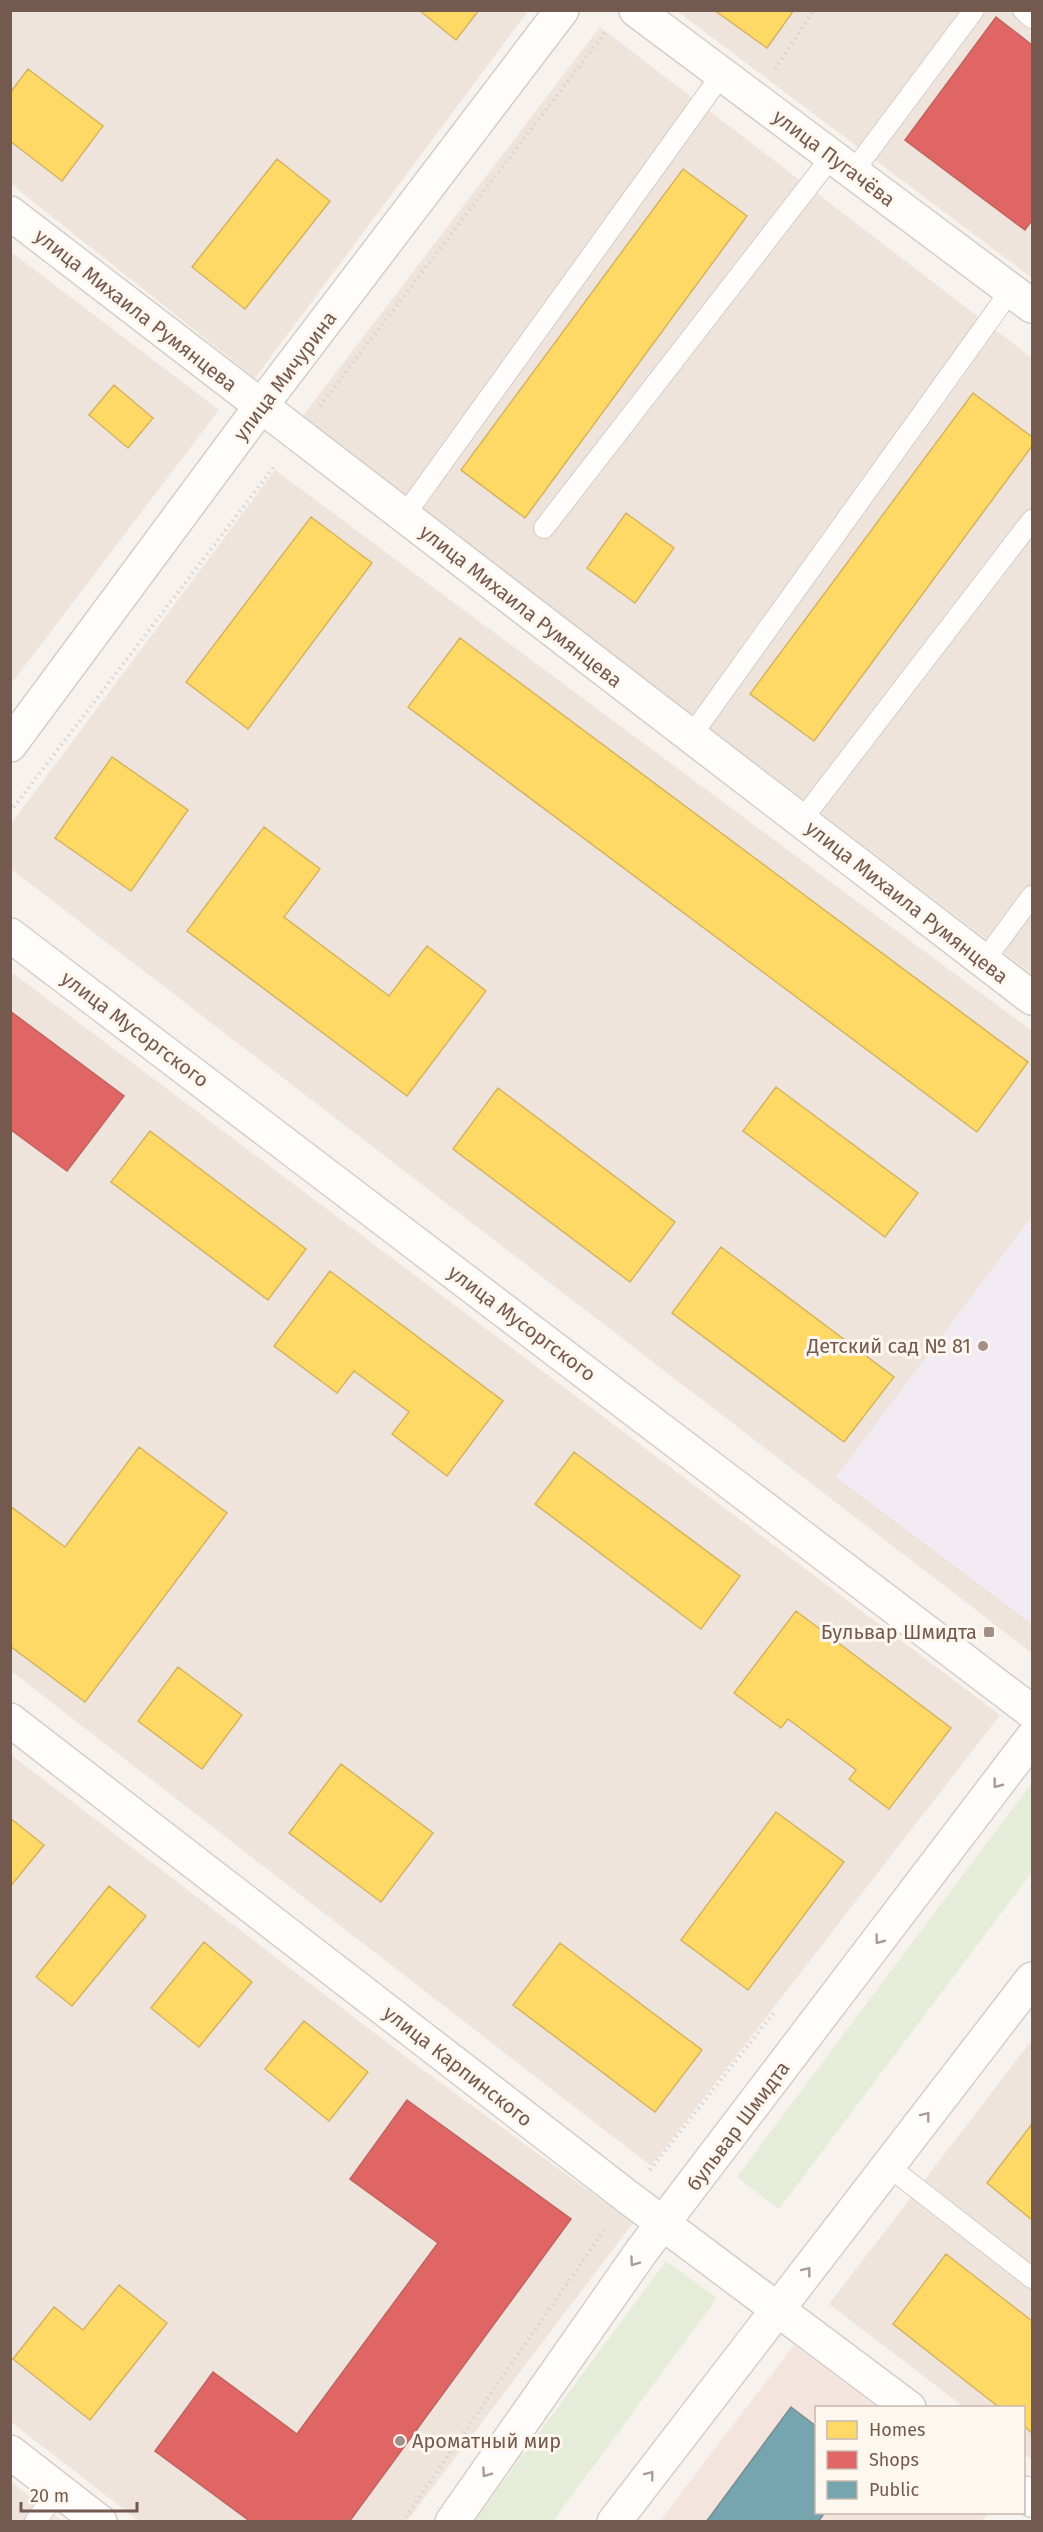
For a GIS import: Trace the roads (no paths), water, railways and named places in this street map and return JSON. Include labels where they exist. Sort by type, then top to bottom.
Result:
[{"type":"street","name":"улица Мичурина","points":[[10,745],[261,406],[562,10]]},
{"type":"street","name":"улица Пугачёва","points":[[636,10],[843,164],[1024,293]]},
{"type":"street","name":"улица Михаила Румянцева","points":[[10,213],[1032,998]]},
{"type":"street","name":"улица Мусоргского","points":[[10,934],[1032,1712]]},
{"type":"street","name":"улица Карпинского","points":[[10,1720],[663,2224],[906,2406]]},
{"type":"street","name":"бульвар Шмидта","points":[[452,2522],[663,2224],[1032,1738]]},
{"type":"street","points":[[614,2522],[1032,1979]]},
{"type":"street","points":[[10,2452],[100,2522]]},
{"type":"lane","points":[[544,528],[843,164],[974,10]]},
{"type":"lane","points":[[1023,10],[1032,18]]},
{"type":"lane","points":[[405,516],[722,74]]},
{"type":"lane","points":[[691,735],[1024,293]]},
{"type":"lane","points":[[801,820],[1032,520]]},
{"type":"lane","points":[[984,961],[1032,896]]},
{"type":"lane","points":[[888,2166],[1032,2278]]},
{"type":"lane","points":[[35,2522],[59,2489]]},
{"type":"place","name":"Детский сад № 81","points":[[983,1346]]},
{"type":"place","name":"Бульвар Шмидта","points":[[989,1632]]},
{"type":"place","name":"Ароматный мир","points":[[400,2441]]}]
